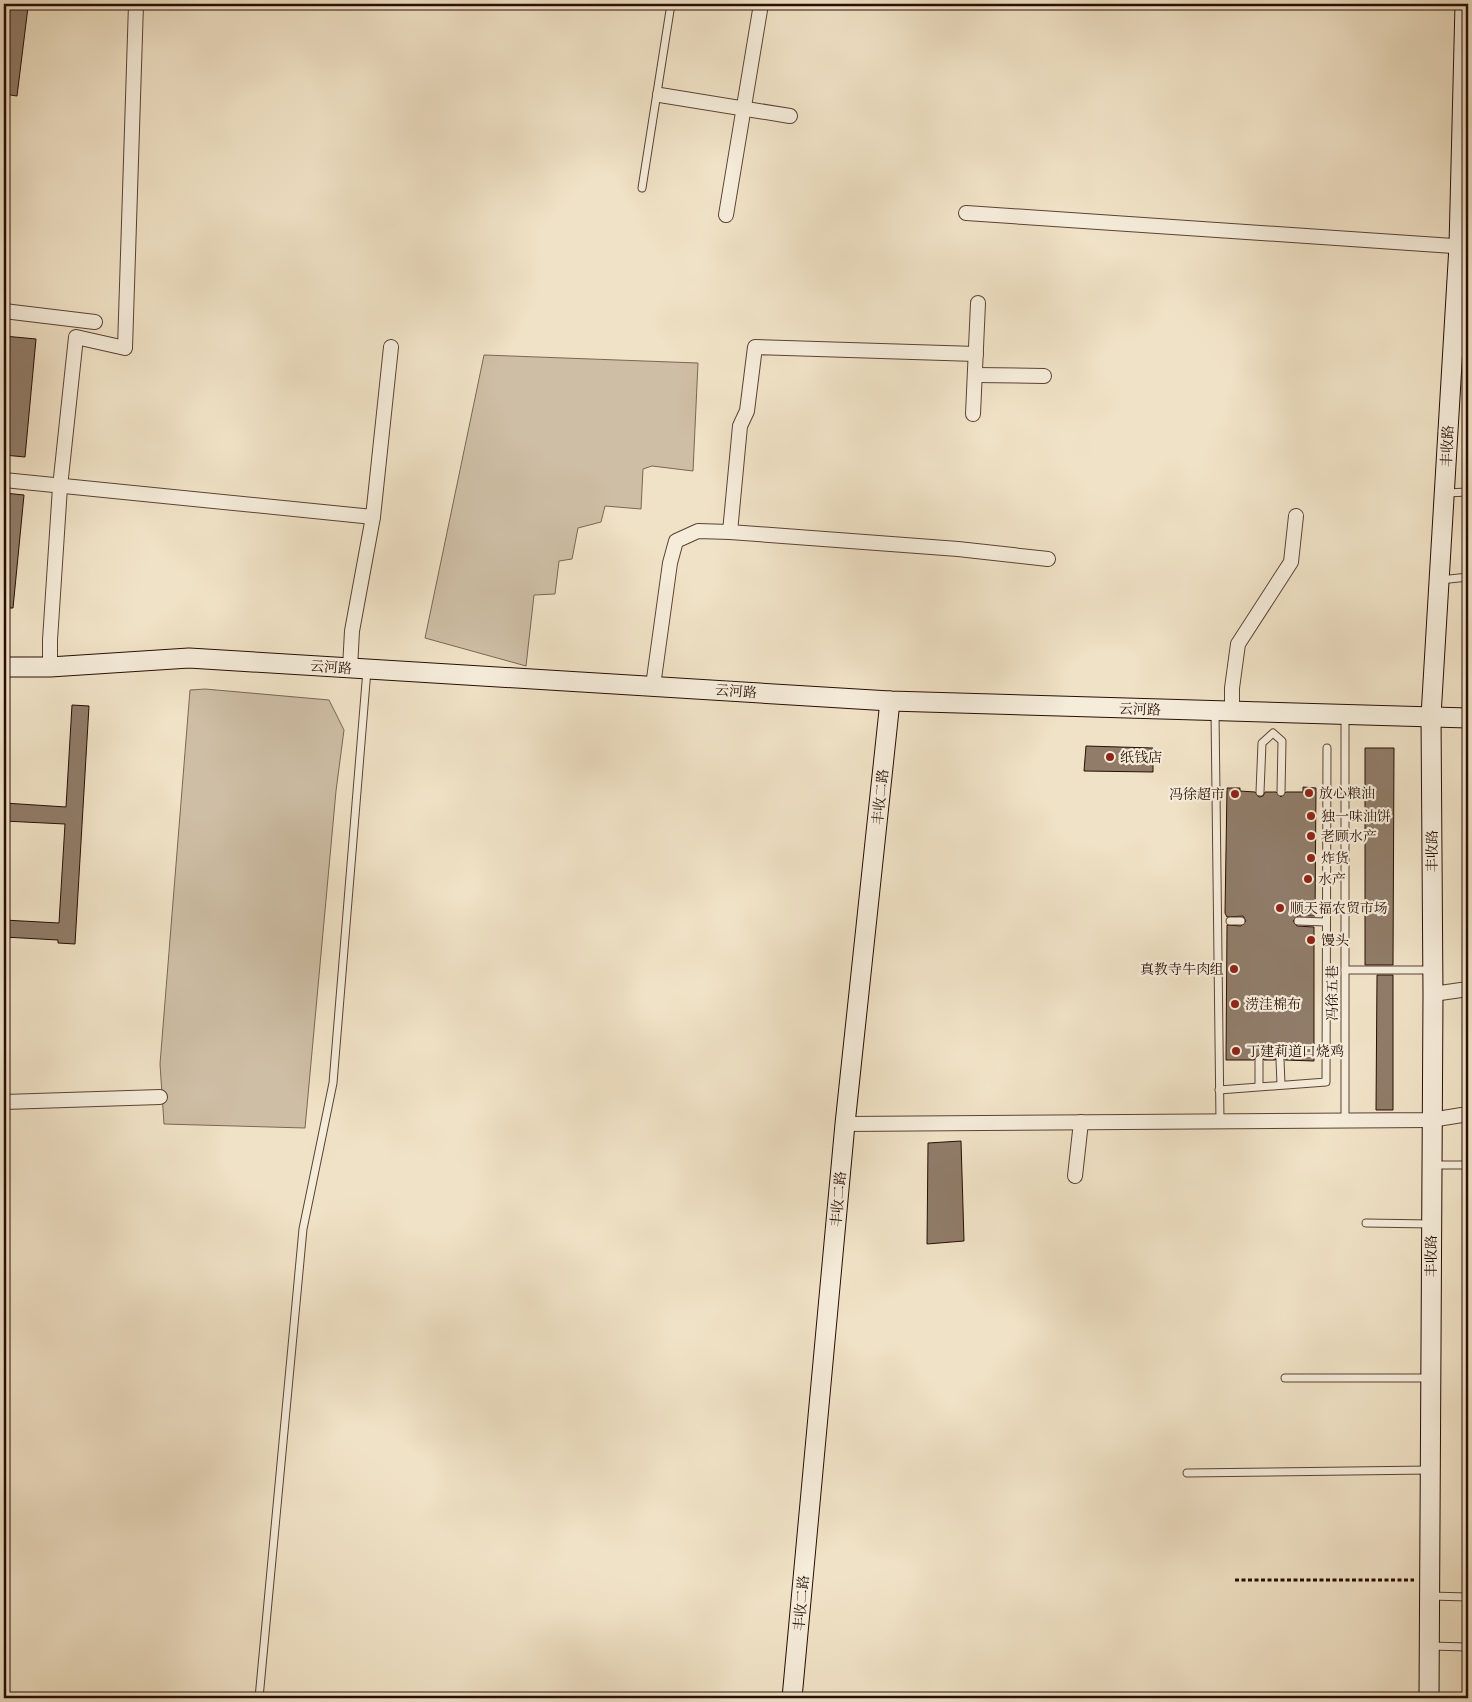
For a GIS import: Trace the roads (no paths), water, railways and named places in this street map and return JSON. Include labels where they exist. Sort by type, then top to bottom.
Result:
[{"type":"street","points":[[50,668],[50,640],[60,487],[76,337],[125,348],[136,4]]},
{"type":"street","points":[[726,215],[761,4]]},
{"type":"street","name":"丰收路","points":[[1428,1698],[1433,994],[1431,716],[1444,493],[1464,247],[1467,49],[1465,4]]},
{"type":"street","points":[[660,94],[790,116]]},
{"type":"street","points":[[966,213],[1464,247]]},
{"type":"street","points":[[973,414],[978,303]]},
{"type":"street","points":[[4,311],[95,322]]},
{"type":"street","points":[[359,668],[352,631],[373,517],[391,346]]},
{"type":"street","points":[[730,532],[740,426],[747,411],[755,347],[976,354]]},
{"type":"street","points":[[975,375],[1044,376]]},
{"type":"street","points":[[4,480],[373,517]]},
{"type":"street","points":[[1224,711],[1232,688],[1238,644],[1291,562],[1296,516]]},
{"type":"street","points":[[653,686],[670,563],[676,541],[698,531],[958,549],[1048,559]]},
{"type":"street","name":"云河路","points":[[4,667],[50,668],[189,658],[890,701],[1468,718]]},
{"type":"street","name":"丰收二路","points":[[792,1698],[846,1124],[890,701]]},
{"type":"street","points":[[1433,994],[1468,989]]},
{"type":"street","points":[[4,1102],[160,1097]]},
{"type":"street","points":[[846,1124],[1431,1120],[1468,1114]]},
{"type":"street","points":[[1076,1176],[1081,1122]]},
{"type":"lane","points":[[642,188],[671,4]]},
{"type":"lane","points":[[1444,493],[1468,492]]},
{"type":"lane","points":[[1439,580],[1468,577]]},
{"type":"lane","points":[[259,1698],[303,1229],[333,1082],[359,668]]},
{"type":"lane","points":[[1220,1121],[1224,711]]},
{"type":"lane","name":"冯徐五巷","points":[[1345,715],[1345,1121]]},
{"type":"lane","points":[[1260,792],[1262,743],[1272,733],[1282,741],[1281,792]]},
{"type":"lane","points":[[1219,1090],[1258,1085],[1326,1082],[1327,748]]},
{"type":"lane","points":[[1230,921],[1241,921]]},
{"type":"lane","points":[[1298,921],[1326,922]]},
{"type":"lane","points":[[1345,970],[1433,970]]},
{"type":"lane","points":[[1258,1085],[1259,1060]]},
{"type":"lane","points":[[1280,1060],[1280,1084]]},
{"type":"lane","points":[[1431,1165],[1468,1165]]},
{"type":"lane","points":[[1366,1223],[1431,1224]]},
{"type":"lane","points":[[1285,1378],[1430,1378]]},
{"type":"lane","points":[[1188,1473],[1430,1470]]},
{"type":"lane","points":[[1429,1588],[1468,1597]]},
{"type":"lane","points":[[1429,1646],[1468,1647]]},
{"type":"place","name":"纸钱店","points":[[1110,757]]},
{"type":"place","name":"放心粮油","points":[[1309,793]]},
{"type":"place","name":"冯徐超市","points":[[1235,794]]},
{"type":"place","name":"独一味油饼","points":[[1311,816]]},
{"type":"place","name":"老顾水产","points":[[1311,836]]},
{"type":"place","name":"炸货","points":[[1311,858]]},
{"type":"place","name":"水产","points":[[1308,879]]},
{"type":"place","name":"顺天福农贸市场","points":[[1280,908]]},
{"type":"place","name":"馒头","points":[[1311,940]]},
{"type":"place","name":"真教寺牛肉组","points":[[1234,969]]},
{"type":"place","name":"涝洼棉布","points":[[1235,1004]]},
{"type":"place","name":"丁建莉道口烧鸡","points":[[1236,1051]]}]
